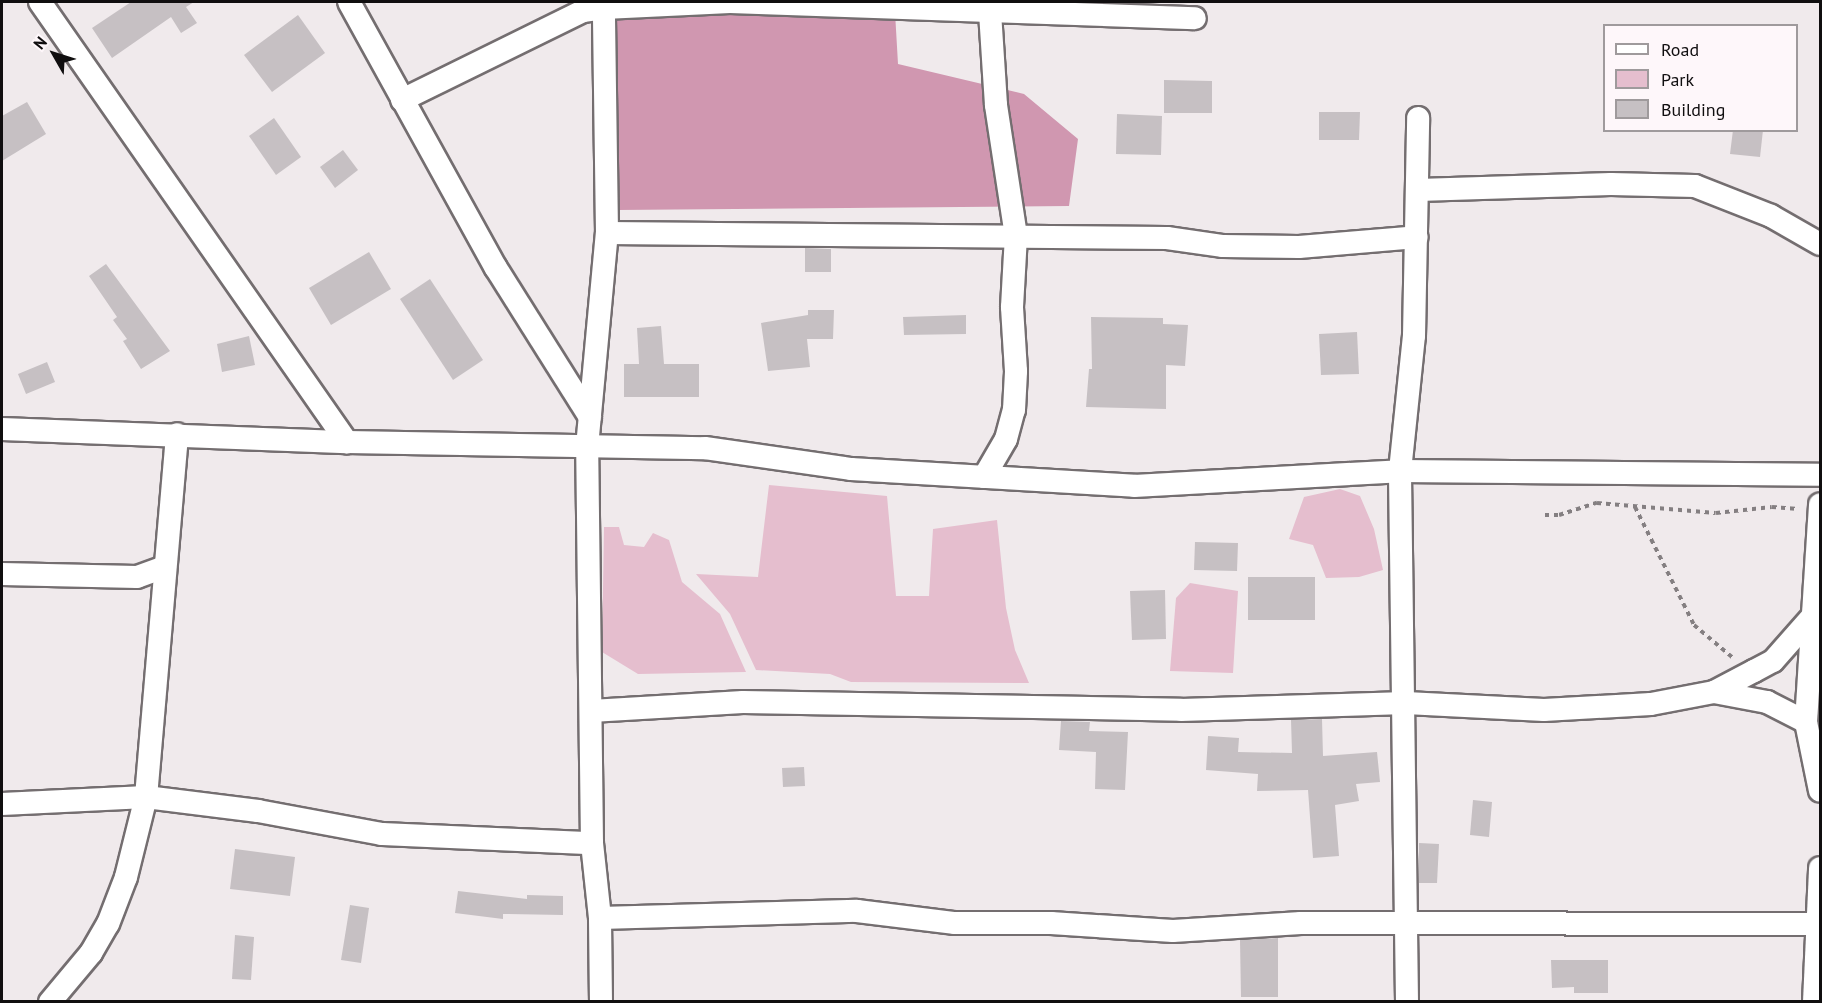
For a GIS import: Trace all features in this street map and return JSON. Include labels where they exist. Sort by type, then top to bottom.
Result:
[{"type":"street","points":[[40,2],[347,442]]},
{"type":"street","points":[[349,2],[496,268],[590,417]]},
{"type":"street","points":[[402,100],[590,7],[730,2],[1195,18]]},
{"type":"street","points":[[590,7],[607,233],[587,447],[592,843],[600,918],[601,1002]]},
{"type":"street","points":[[984,477],[1006,439],[1014,410],[1012,307],[1016,236],[996,105],[990,11]]},
{"type":"street","points":[[1407,1002],[1406,703],[1400,471],[1414,336],[1418,237],[1418,118]]},
{"type":"street","points":[[1418,190],[1611,184],[1695,186],[1771,216],[1821,244]]},
{"type":"street","points":[[607,233],[1167,238],[1223,246],[1299,247],[1418,237]]},
{"type":"street","points":[[2,429],[347,442],[705,448],[851,469],[1134,486],[1400,471],[1821,475]]},
{"type":"street","points":[[50,1002],[91,953],[108,924],[126,877],[146,797],[177,434]]},
{"type":"street","points":[[1820,509],[1810,619],[1806,722],[1821,791]]},
{"type":"street","points":[[2,574],[137,577],[165,567]]},
{"type":"street","points":[[591,711],[743,702],[1181,710],[1406,703],[1544,710],[1651,704],[1714,693],[1773,661],[1810,619]]},
{"type":"street","points":[[1714,693],[1767,702],[1806,722]]},
{"type":"street","points":[[2,804],[146,797],[258,811],[382,834],[592,843]]},
{"type":"street","points":[[1814,1002],[1821,868]]},
{"type":"street","points":[[600,918],[857,911],[955,923],[1051,923],[1173,931],[1301,923],[1819,924]]},
{"type":"path","points":[[1545,515],[1559,515],[1597,503],[1716,513],[1787,507],[1820,509]]},
{"type":"path","points":[[1635,507],[1694,625],[1754,671]]},
{"type":"green space","points":[[769,485],[887,496],[896,596],[929,596],[933,529],[997,520],[1006,608],[1015,650],[1029,683],[851,682],[830,674],[756,670],[730,614],[696,574],[758,577]]},
{"type":"green space","points":[[1340,489],[1360,496],[1374,529],[1383,570],[1359,577],[1326,578],[1313,545],[1289,539],[1304,497]]},
{"type":"green space","points":[[604,527],[619,527],[624,545],[644,547],[653,533],[669,540],[682,582],[720,614],[746,672],[638,674],[602,652]]},
{"type":"green space","points":[[1190,583],[1238,591],[1233,673],[1170,671],[1176,598]]},
{"type":"shaded area","points":[[895,12],[898,64],[1024,94],[1078,139],[1069,206],[617,210],[607,13]]},
{"type":"building","points":[[131,2],[194,2],[186,7],[197,23],[181,33],[171,17],[112,58],[92,28]]},
{"type":"building","points":[[298,15],[325,53],[272,92],[244,55]]},
{"type":"building","points":[[1164,80],[1212,81],[1212,113],[1164,113]]},
{"type":"building","points":[[27,102],[46,134],[2,161],[2,116]]},
{"type":"building","points":[[1319,112],[1360,112],[1359,140],[1319,140]]},
{"type":"building","points":[[1117,114],[1162,116],[1161,155],[1116,154]]},
{"type":"building","points":[[274,118],[301,157],[276,175],[249,136]]},
{"type":"building","points":[[1733,132],[1763,132],[1760,157],[1730,154]]},
{"type":"building","points":[[343,150],[358,170],[335,188],[320,167]]},
{"type":"building","points":[[805,248],[831,249],[831,272],[805,272]]},
{"type":"building","points":[[369,252],[391,289],[331,325],[309,288]]},
{"type":"building","points":[[106,264],[170,351],[141,369],[123,341],[127,339],[113,320],[117,317],[89,276]]},
{"type":"building","points":[[430,279],[483,360],[453,380],[400,299]]},
{"type":"building","points":[[808,310],[834,310],[833,339],[807,339],[810,367],[768,371],[761,323],[808,315]]},
{"type":"building","points":[[966,315],[966,334],[904,335],[903,317]]},
{"type":"building","points":[[1091,317],[1163,318],[1163,324],[1188,325],[1185,366],[1166,365],[1166,409],[1086,407],[1089,369],[1092,369]]},
{"type":"building","points":[[661,326],[664,364],[699,364],[699,397],[624,397],[624,364],[639,364],[637,328]]},
{"type":"building","points":[[1357,332],[1359,374],[1321,375],[1319,334]]},
{"type":"building","points":[[249,336],[255,365],[222,372],[217,344]]},
{"type":"building","points":[[47,362],[55,382],[26,394],[18,374]]},
{"type":"building","points":[[1195,542],[1238,543],[1237,571],[1194,570]]},
{"type":"building","points":[[1248,577],[1315,577],[1315,620],[1248,620]]},
{"type":"building","points":[[1165,590],[1166,639],[1132,640],[1130,591]]},
{"type":"building","points":[[1322,719],[1323,756],[1377,752],[1380,782],[1356,784],[1359,801],[1335,805],[1339,856],[1313,858],[1308,790],[1257,791],[1258,774],[1206,770],[1208,736],[1239,738],[1238,752],[1292,753],[1291,720]]},
{"type":"building","points":[[1061,721],[1090,722],[1089,731],[1128,732],[1125,790],[1095,789],[1096,752],[1059,750]]},
{"type":"building","points":[[804,767],[805,786],[783,787],[782,768]]},
{"type":"building","points":[[1473,800],[1492,802],[1489,837],[1470,835]]},
{"type":"building","points":[[1419,843],[1439,844],[1437,883],[1419,883]]},
{"type":"building","points":[[235,849],[295,857],[290,896],[230,889]]},
{"type":"building","points":[[458,891],[527,899],[527,895],[563,896],[563,915],[503,914],[503,919],[455,913]]},
{"type":"building","points":[[350,905],[369,908],[361,963],[341,960]]},
{"type":"building","points":[[235,935],[254,937],[251,980],[232,979]]},
{"type":"building","points":[[1278,938],[1278,997],[1241,997],[1240,940]]},
{"type":"building","points":[[1551,960],[1608,960],[1608,993],[1574,993],[1574,987],[1552,988]]}]
